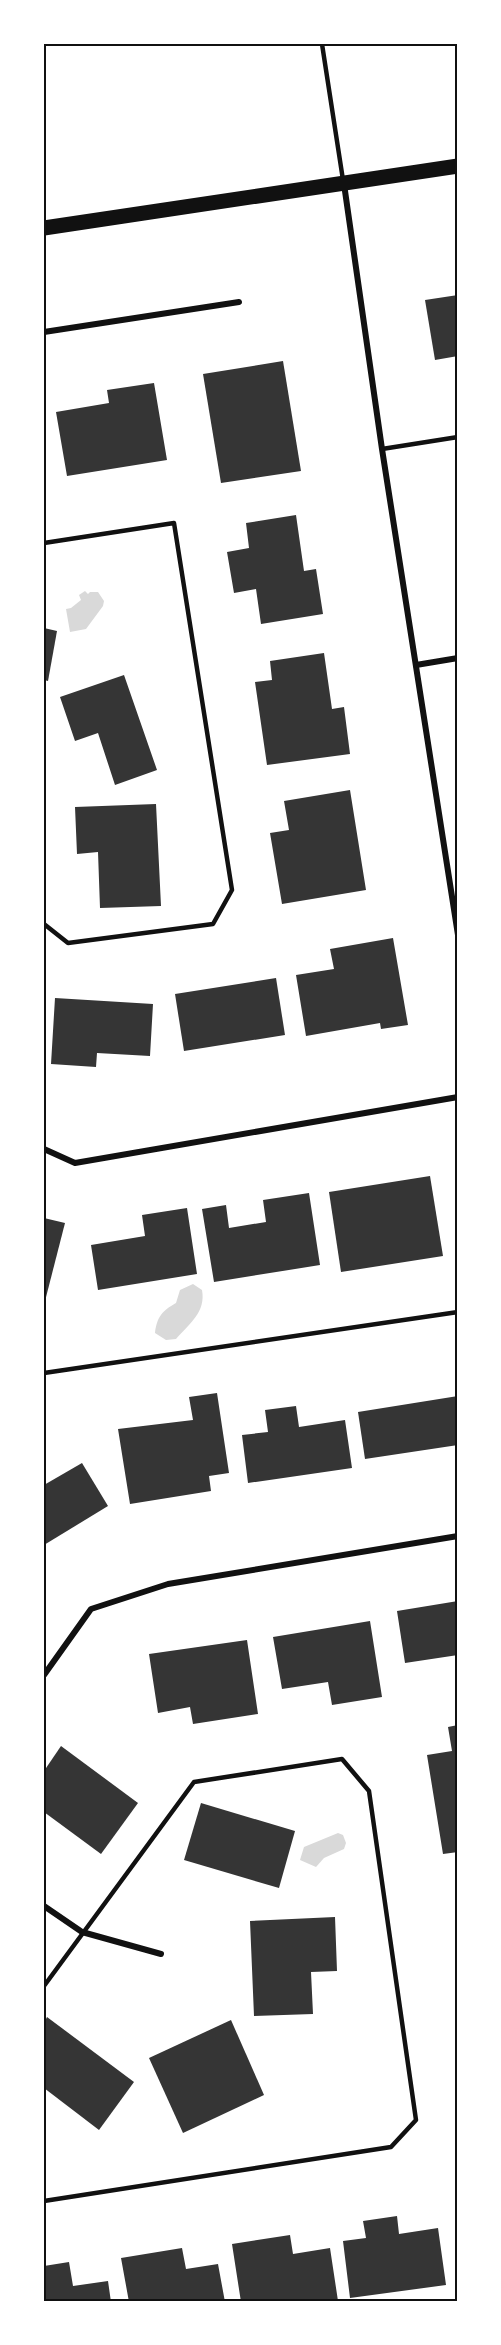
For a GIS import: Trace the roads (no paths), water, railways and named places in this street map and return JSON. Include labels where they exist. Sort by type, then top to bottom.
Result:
[{"type":"main road","points":[[44,228],[458,166]]},
{"type":"street","points":[[344,183],[382,449],[458,935]]},
{"type":"street","points":[[44,332],[239,302]]},
{"type":"street","points":[[416,665],[458,658]]},
{"type":"street","points":[[44,1149],[75,1163],[458,1097]]},
{"type":"street","points":[[44,1675],[91,1609],[168,1584],[458,1536]]},
{"type":"street","points":[[44,1906],[82,1932],[161,1954]]},
{"type":"lane","points":[[322,44],[344,183]]},
{"type":"lane","points":[[382,449],[458,437]]},
{"type":"lane","points":[[44,543],[174,523],[232,890],[213,924],[68,943],[44,924]]},
{"type":"lane","points":[[449,878],[458,876]]},
{"type":"lane","points":[[44,1373],[458,1312]]},
{"type":"lane","points":[[44,1986],[194,1782],[342,1759],[369,1791],[416,2120],[391,2147],[44,2201]]}]
